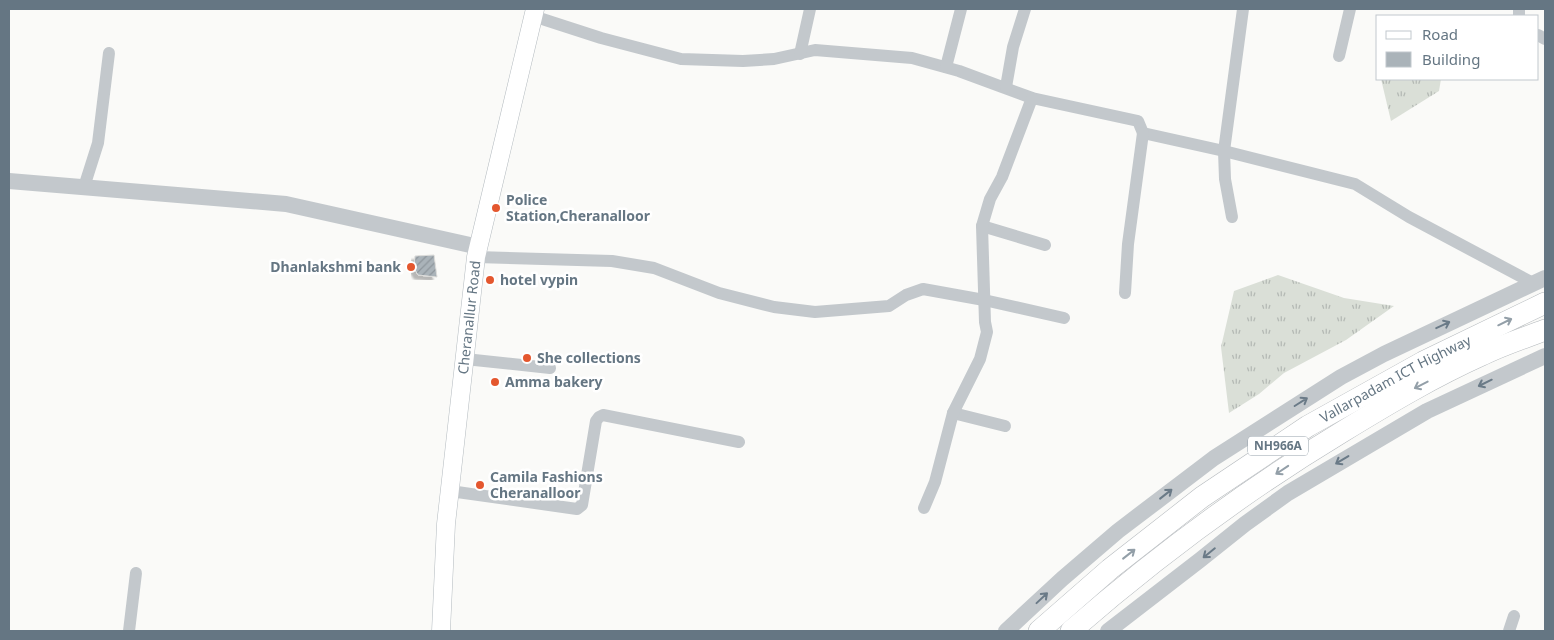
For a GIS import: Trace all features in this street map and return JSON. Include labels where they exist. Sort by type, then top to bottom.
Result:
[{"type":"highway","name":"Vallarpadam ICT Highway","points":[[1039,631],[1110,569],[1202,497],[1308,426],[1423,362],[1545,303]]},
{"type":"highway","name":"Vallarpadam ICT Highway","points":[[1071,631],[1123,586],[1231,504],[1300,457],[1406,393],[1483,354],[1545,330]]},
{"type":"highway","points":[[1110,569],[1123,586]]},
{"type":"main road","name":"Cheranallur Road","points":[[442,631],[446,524],[478,252],[534,13]]},
{"type":"street","points":[[800,54],[810,9]]},
{"type":"street","points":[[946,68],[961,9]]},
{"type":"street","points":[[1006,87],[1014,47],[1025,9]]},
{"type":"street","points":[[1232,217],[1225,179],[1224,151],[1243,9]]},
{"type":"street","points":[[1339,56],[1350,9]]},
{"type":"street","points":[[534,13],[601,38],[681,59],[742,61],[774,59],[815,50],[912,58],[1006,87],[1032,98],[1138,121],[1143,133],[1128,244],[1125,293]]},
{"type":"street","points":[[84,187],[98,143],[109,53]]},
{"type":"street","points":[[924,508],[935,482],[953,413],[980,359],[986,332],[982,226],[990,199],[1002,177],[1032,98]]},
{"type":"street","points":[[1143,133],[1355,184],[1409,217],[1539,281]]},
{"type":"street","points":[[9,181],[286,204],[478,252],[612,261],[654,268],[719,293],[774,307],[815,312],[889,306],[906,295],[923,288],[1064,318]]},
{"type":"street","points":[[982,226],[1045,244]]},
{"type":"street","points":[[1006,631],[1090,555],[1214,458],[1332,383],[1384,354],[1539,281]]},
{"type":"street","points":[[1114,630],[1245,524],[1288,493],[1427,411],[1545,356]]},
{"type":"street","points":[[465,360],[550,368]]},
{"type":"street","points":[[953,413],[1005,426]]},
{"type":"street","points":[[450,491],[577,509],[582,505],[596,421],[603,415],[739,442]]},
{"type":"street","points":[[129,631],[136,574]]},
{"type":"street","points":[[1509,631],[1514,616]]},
{"type":"green space","points":[[1381,80],[1441,80],[1439,91],[1391,121]]},
{"type":"green space","points":[[1278,275],[1344,298],[1394,306],[1346,340],[1284,373],[1259,394],[1229,413],[1221,347],[1234,291]]},
{"type":"building","points":[[434,255],[437,277],[418,275],[414,268],[415,256]]},
{"type":"place","name":"Police Station,Cheranalloor","points":[[496,208]]},
{"type":"place","name":"Dhanlakshmi bank","points":[[411,267]]},
{"type":"place","name":"hotel vypin","points":[[490,280]]},
{"type":"place","name":"She collections","points":[[527,358]]},
{"type":"place","name":"Amma bakery","points":[[495,382]]},
{"type":"place","name":"Camila Fashions Cheranalloor","points":[[480,485]]}]
